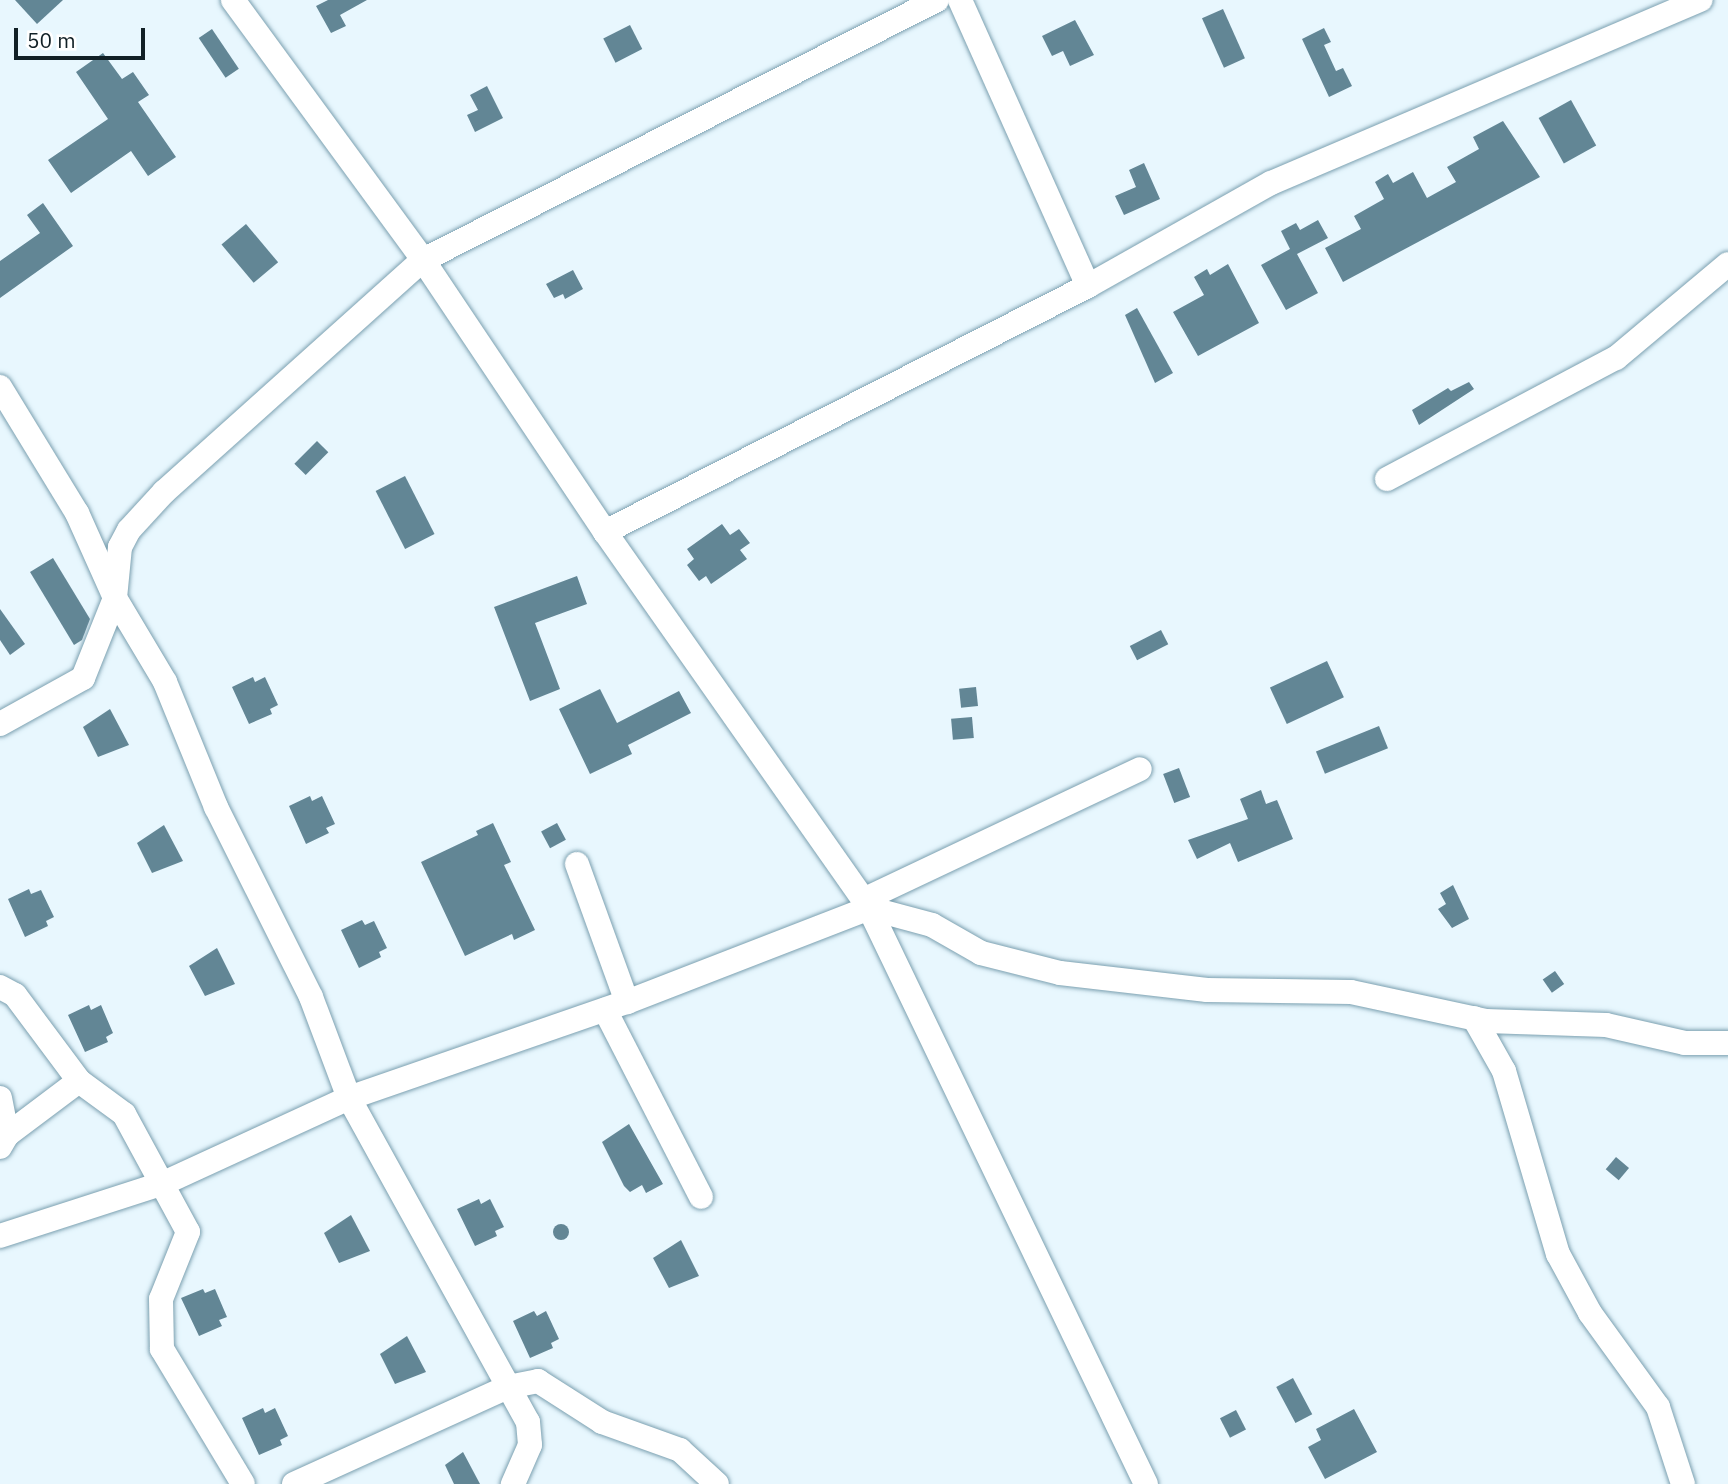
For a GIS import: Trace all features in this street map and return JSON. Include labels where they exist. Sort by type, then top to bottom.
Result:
[{"type":"street","points":[[233,0],[423,260],[605,533],[866,904],[1146,1484]]},
{"type":"street","points":[[0,724],[83,678],[115,598],[120,547],[129,530],[164,492],[423,260],[937,0]]},
{"type":"street","points":[[960,0],[1088,286]]},
{"type":"street","points":[[605,533],[1088,286],[1271,183],[1701,0]]},
{"type":"street","points":[[1387,479],[1616,358],[1728,264]]},
{"type":"street","points":[[0,387],[77,513],[115,598],[165,682],[216,807],[311,997],[349,1098],[528,1422],[530,1445],[513,1484]]},
{"type":"street","points":[[0,713],[31,708]]},
{"type":"street","points":[[0,1236],[164,1183],[349,1098],[616,1006],[866,904],[1140,769]]},
{"type":"street","points":[[577,864],[616,1006],[701,1197]]},
{"type":"street","points":[[866,904],[932,925],[981,953],[1060,973],[1207,990],[1340,990],[1474,1018],[1606,1024],[1685,1043],[1728,1043]]},
{"type":"street","points":[[0,986],[15,995],[79,1081],[124,1114],[164,1183],[188,1232],[161,1298],[162,1349],[231,1478]]},
{"type":"street","points":[[1474,1018],[1504,1071],[1558,1254],[1590,1313],[1658,1407],[1683,1484]]},
{"type":"street","points":[[4,1141],[79,1081]]},
{"type":"street","points":[[0,1098],[4,1141]]},
{"type":"street","points":[[294,1484],[508,1387],[538,1381],[549,1385],[602,1422],[680,1450],[718,1484]]},
{"type":"building","points":[[15,0],[63,0],[37,24]]},
{"type":"building","points":[[328,0],[367,0],[340,15],[346,26],[331,33],[316,6]]},
{"type":"building","points":[[1223,9],[1245,58],[1224,68],[1202,18]]},
{"type":"building","points":[[1075,20],[1094,55],[1070,66],[1063,51],[1052,56],[1042,36]]},
{"type":"building","points":[[630,25],[642,49],[616,63],[603,39]]},
{"type":"building","points":[[1324,28],[1331,42],[1324,45],[1336,71],[1343,68],[1352,86],[1329,97],[1302,39]]},
{"type":"building","points":[[212,29],[239,69],[226,78],[199,38]]},
{"type":"building","points":[[103,53],[122,79],[133,72],[149,95],[138,102],[176,157],[148,176],[131,151],[71,193],[48,160],[108,119],[76,72]]},
{"type":"building","points":[[487,86],[503,118],[475,132],[467,115],[478,110],[470,95]]},
{"type":"building","points":[[1571,100],[1596,145],[1564,163],[1539,118]]},
{"type":"building","points":[[1503,121],[1540,177],[1343,282],[1325,248],[1361,229],[1354,216],[1384,199],[1375,182],[1388,174],[1393,183],[1413,172],[1427,198],[1456,182],[1447,167],[1479,149],[1473,137]]},
{"type":"building","points":[[1144,163],[1160,199],[1124,215],[1115,196],[1136,187],[1129,170]]},
{"type":"building","points":[[43,203],[73,246],[0,298],[0,261],[40,233],[27,215]]},
{"type":"building","points":[[1318,220],[1328,238],[1297,254],[1318,293],[1286,310],[1261,265],[1290,249],[1281,231],[1296,223],[1300,230]]},
{"type":"building","points":[[246,224],[278,262],[254,283],[221,245]]},
{"type":"building","points":[[1228,264],[1259,323],[1198,356],[1173,312],[1204,295],[1194,277],[1207,269],[1210,275]]},
{"type":"building","points":[[573,270],[583,289],[565,299],[563,294],[554,298],[546,284]]},
{"type":"building","points":[[1137,308],[1173,373],[1155,383],[1125,315]]},
{"type":"building","points":[[1469,382],[1474,389],[1419,425],[1412,410],[1448,388],[1451,391]]},
{"type":"building","points":[[317,441],[328,452],[306,475],[294,464]]},
{"type":"building","points":[[405,476],[435,534],[405,549],[376,491]]},
{"type":"building","points":[[722,524],[730,535],[739,529],[750,543],[740,550],[747,559],[711,584],[706,576],[699,581],[687,565],[694,559],[687,549]]},
{"type":"building","points":[[53,558],[90,619],[82,640],[74,645],[30,572]]},
{"type":"building","points":[[577,576],[587,604],[535,623],[560,689],[530,701],[494,607]]},
{"type":"building","points":[[0,609],[25,644],[10,655],[0,640]]},
{"type":"building","points":[[1161,630],[1168,644],[1137,660],[1130,646]]},
{"type":"building","points":[[1327,661],[1344,697],[1287,724],[1270,688]]},
{"type":"building","points":[[253,677],[255,682],[265,677],[278,705],[270,709],[272,714],[249,724],[232,687]]},
{"type":"building","points":[[976,687],[978,706],[961,708],[959,689]]},
{"type":"building","points":[[600,689],[617,723],[679,691],[691,713],[628,745],[632,754],[590,774],[559,709]]},
{"type":"building","points":[[110,709],[129,745],[98,757],[83,727]]},
{"type":"building","points":[[972,717],[974,738],[953,740],[951,719]]},
{"type":"building","points":[[1379,726],[1388,748],[1325,774],[1316,751]]},
{"type":"building","points":[[1179,768],[1190,797],[1174,803],[1163,774]]},
{"type":"building","points":[[1261,790],[1266,804],[1277,800],[1293,839],[1238,862],[1230,843],[1197,859],[1188,840],[1248,819],[1240,799]]},
{"type":"building","points":[[310,796],[312,801],[322,796],[335,824],[326,828],[329,833],[306,844],[289,806]]},
{"type":"building","points":[[493,823],[511,862],[504,865],[535,930],[514,940],[512,934],[465,956],[421,862],[478,835],[476,831]]},
{"type":"building","points":[[557,823],[566,840],[550,848],[541,831]]},
{"type":"building","points":[[164,825],[183,861],[152,873],[137,843]]},
{"type":"building","points":[[1453,885],[1469,919],[1452,928],[1438,909],[1446,904],[1440,893]]},
{"type":"building","points":[[29,889],[31,894],[41,890],[54,917],[46,921],[48,926],[25,937],[8,899]]},
{"type":"building","points":[[362,920],[365,925],[374,921],[387,948],[379,952],[381,957],[359,968],[341,930]]},
{"type":"building","points":[[217,948],[235,984],[205,996],[189,966]]},
{"type":"building","points":[[1555,971],[1564,984],[1552,993],[1543,980]]},
{"type":"building","points":[[89,1005],[91,1010],[101,1005],[113,1033],[106,1037],[108,1042],[85,1052],[68,1015]]},
{"type":"building","points":[[629,1124],[663,1184],[646,1193],[642,1185],[630,1192],[624,1186],[602,1142]]},
{"type":"building","points":[[1616,1157],[1629,1168],[1619,1180],[1606,1169]]},
{"type":"building","points":[[479,1199],[481,1204],[490,1199],[504,1227],[495,1231],[497,1236],[475,1246],[457,1209]]},
{"type":"building","points":[[351,1215],[370,1251],[339,1263],[324,1233]]},
{"type":"building","points":[[561,1224],[567,1226],[567,1238],[561,1240],[555,1238],[553,1232],[555,1226]]},
{"type":"building","points":[[681,1240],[699,1276],[669,1288],[653,1258]]},
{"type":"building","points":[[203,1289],[205,1293],[215,1289],[227,1317],[219,1320],[222,1326],[199,1336],[181,1298]]},
{"type":"building","points":[[534,1311],[537,1316],[546,1311],[559,1339],[551,1343],[553,1348],[530,1358],[513,1321]]},
{"type":"building","points":[[407,1336],[426,1372],[395,1384],[380,1354]]},
{"type":"building","points":[[1293,1378],[1312,1414],[1295,1423],[1276,1387]]},
{"type":"building","points":[[263,1408],[265,1413],[275,1408],[288,1436],[280,1440],[282,1445],[259,1455],[242,1418]]},
{"type":"building","points":[[1354,1409],[1377,1452],[1325,1479],[1308,1447],[1321,1440],[1316,1429]]},
{"type":"building","points":[[1236,1410],[1246,1430],[1230,1438],[1220,1418]]},
{"type":"building","points":[[463,1452],[480,1484],[454,1484],[445,1465]]}]
